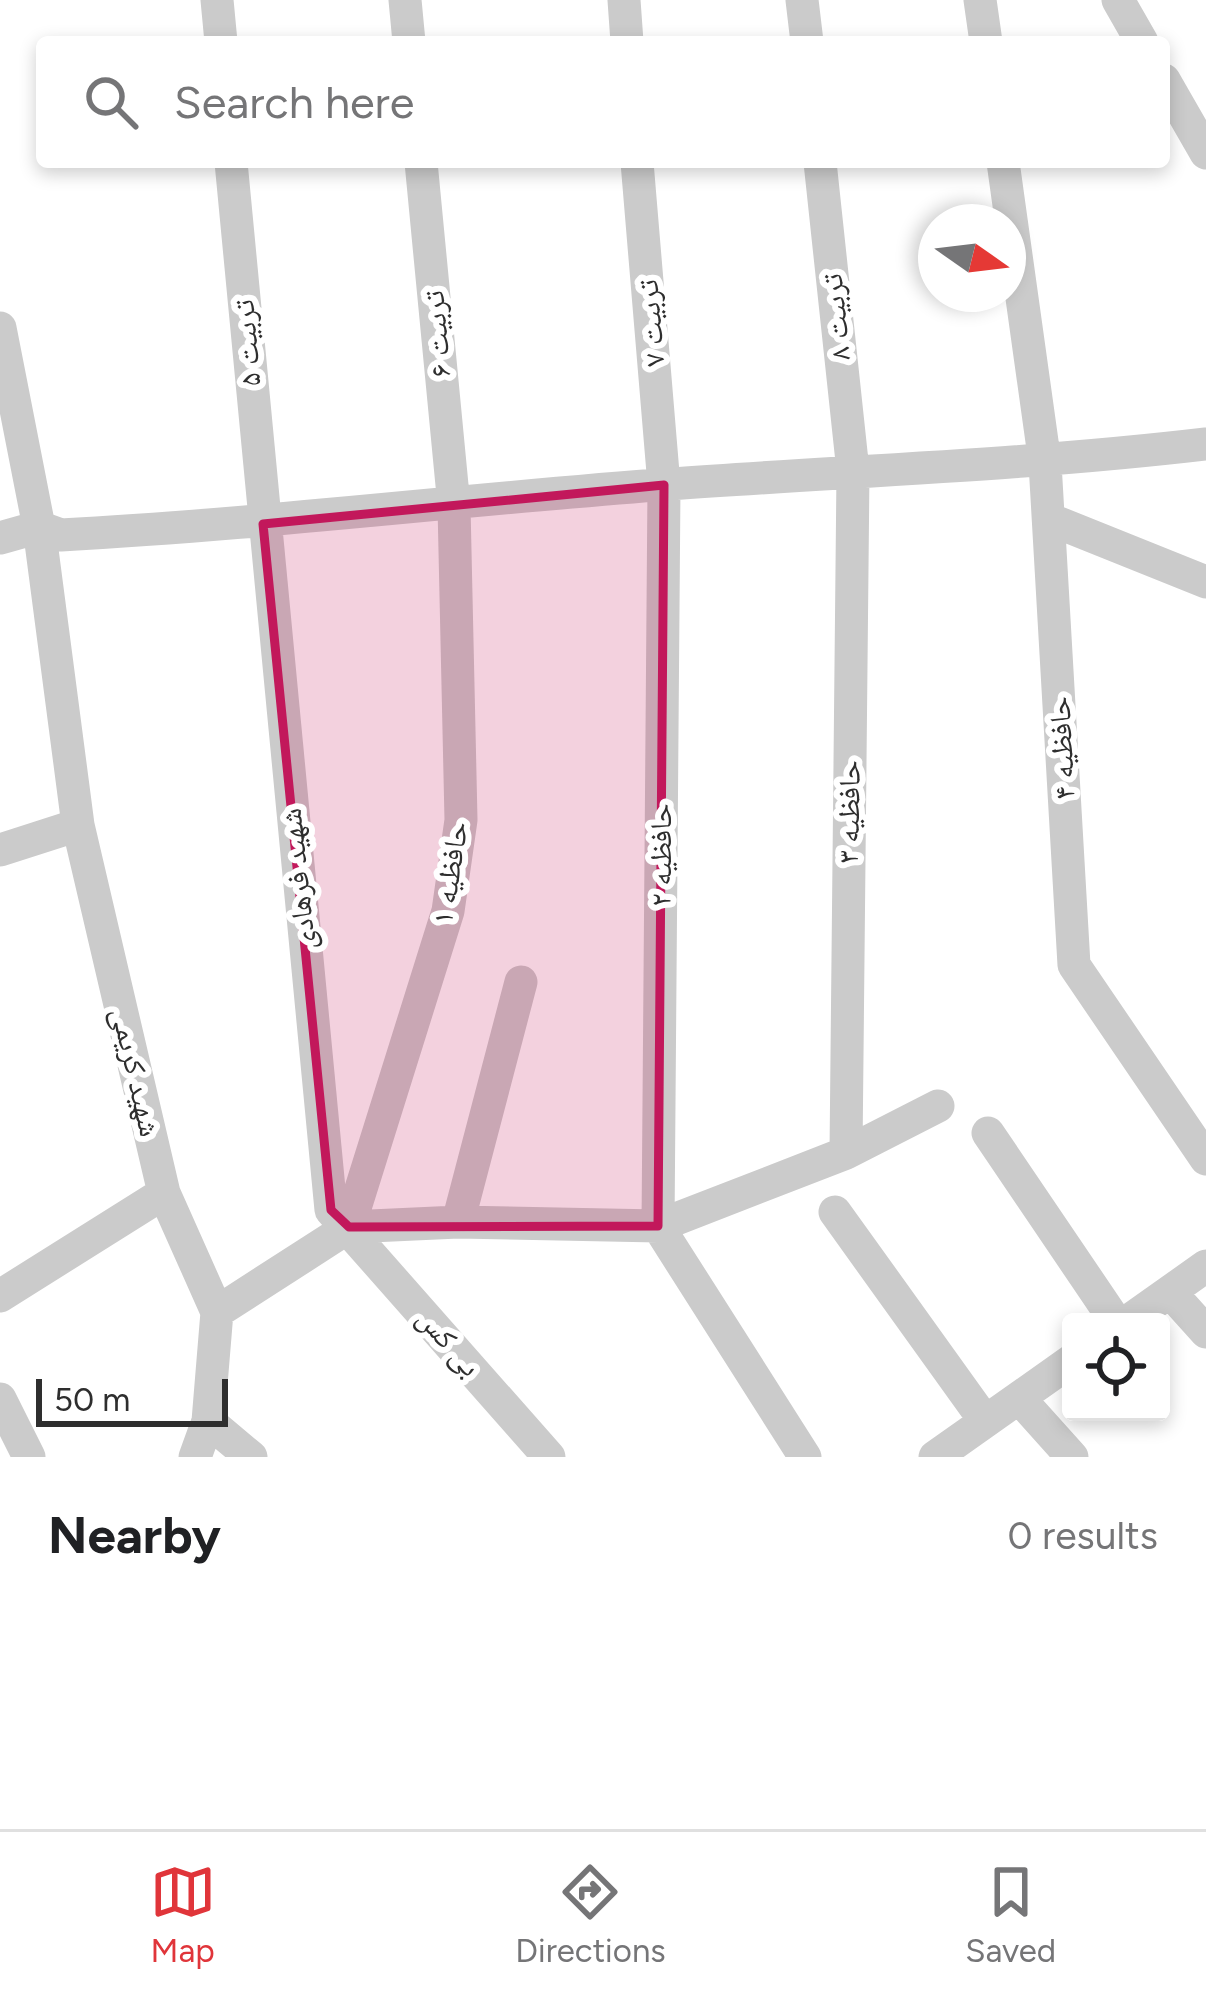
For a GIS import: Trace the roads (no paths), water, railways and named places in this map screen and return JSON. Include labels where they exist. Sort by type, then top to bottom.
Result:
[{"type":"street","points":[[217,0],[220,36]]},
{"type":"street","points":[[406,0],[409,36]]},
{"type":"street","points":[[624,0],[627,36]]},
{"type":"street","points":[[802,0],[806,36]]},
{"type":"street","points":[[980,0],[985,36]]},
{"type":"street","points":[[1118,0],[1139,36]]},
{"type":"street","points":[[1170,91],[1206,154]]},
{"type":"street","name":"تربیت ۵","points":[[232,168],[263,524]]},
{"type":"street","name":"تربیت ۶","points":[[422,168],[454,506]]},
{"type":"street","name":"تربیت ۷","points":[[638,168],[664,484]]},
{"type":"street","name":"تربیت ۸","points":[[821,168],[853,471]]},
{"type":"street","name":"حافظیه ۴","points":[[1004,168],[1045,463],[1074,965],[1206,1159]]},
{"type":"street","name":"شهید کریمی","points":[[0,328],[39,527],[78,825],[164,1193],[217,1312]]},
{"type":"street","points":[[0,538],[39,527],[62,535],[263,524],[664,484],[1045,463],[1206,444]]},
{"type":"street","name":"حافظیه ۳","points":[[846,1153],[853,471]]},
{"type":"street","name":"حافظیه ۲","points":[[658,1226],[664,484]]},
{"type":"street","name":"حافظیه ۱","points":[[334,1227],[448,911],[460,820],[454,506]]},
{"type":"street","points":[[1049,519],[1206,582]]},
{"type":"street","name":"شهید فرهادی","points":[[263,524],[334,1227]]},
{"type":"street","points":[[0,850],[78,825]]},
{"type":"street","points":[[458,1222],[521,982]]},
{"type":"street","points":[[195,1457],[208,1421],[217,1312],[334,1227],[458,1222],[658,1226],[846,1153],[938,1106]]},
{"type":"street","points":[[988,1133],[1109,1313]]},
{"type":"street","points":[[0,1296],[164,1193]]},
{"type":"street","points":[[836,1212],[985,1421]]},
{"type":"street","points":[[658,1226],[805,1457]]},
{"type":"street","name":"بی کس","points":[[334,1227],[549,1457]]},
{"type":"street","points":[[1140,1313],[1206,1266]]},
{"type":"street","points":[[1170,1292],[1206,1332]]},
{"type":"street","points":[[934,1457],[1062,1367]]},
{"type":"street","points":[[1019,1398],[1072,1457]]},
{"type":"street","points":[[0,1400],[28,1457]]},
{"type":"street","points":[[208,1421],[251,1457]]}]
